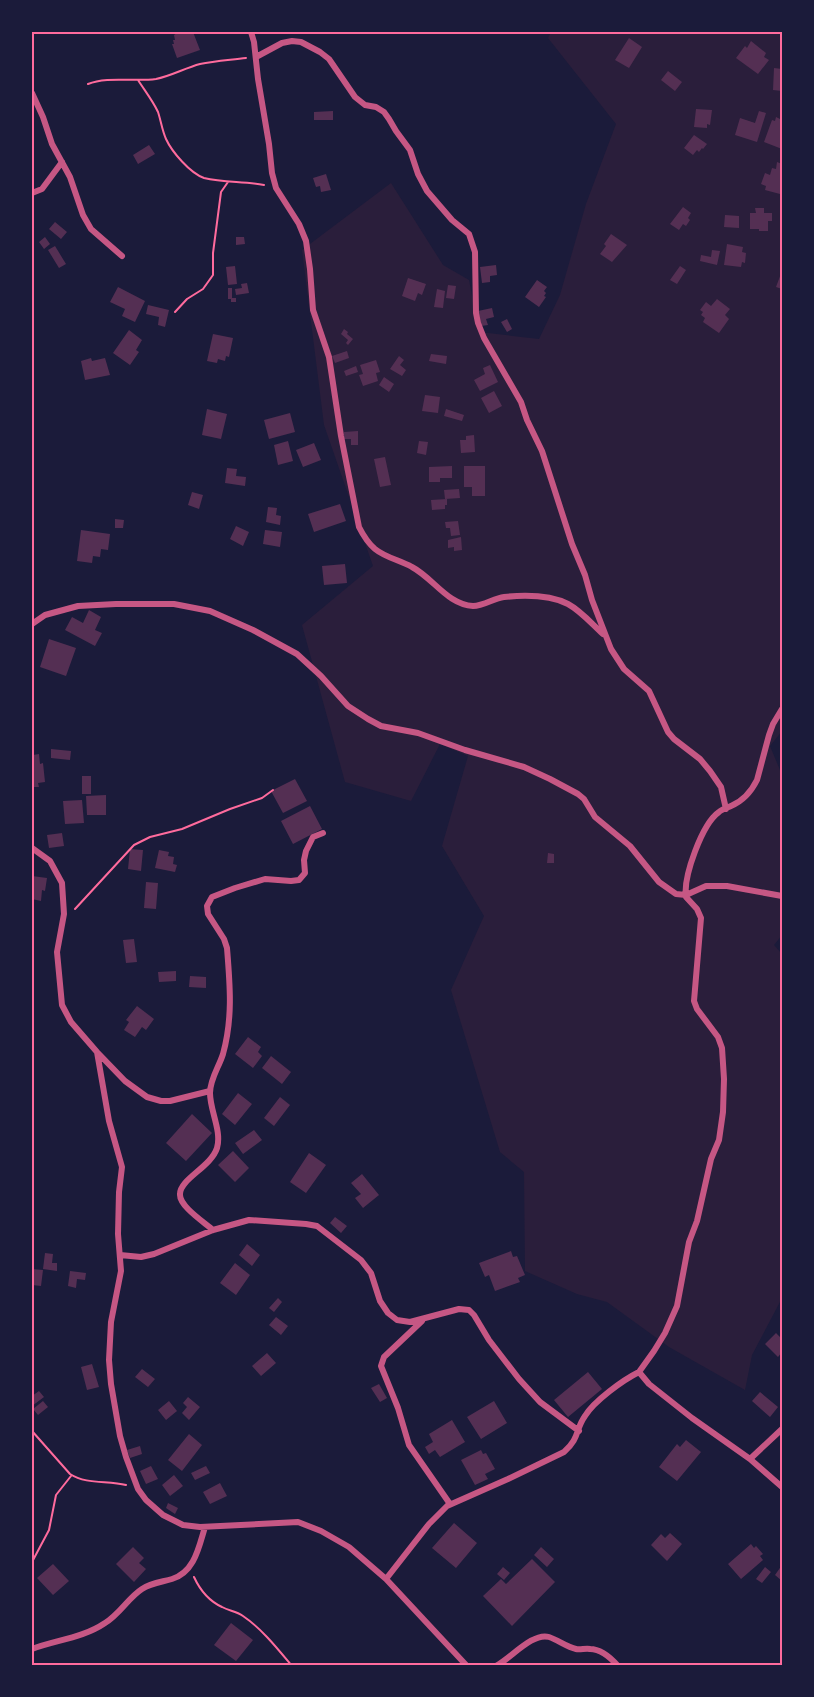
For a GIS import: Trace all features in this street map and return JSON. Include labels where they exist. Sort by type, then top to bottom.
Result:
[{"type":"street","points":[[251,32],[272,173],[276,188],[299,224],[306,241],[313,310],[329,357],[341,436],[359,527],[363,535],[381,553],[426,575],[441,590],[462,603],[478,605],[501,598],[521,596],[554,599],[568,605],[605,635]]},
{"type":"street","points":[[256,57],[282,43],[292,41],[301,42],[330,59],[356,97],[365,105],[376,107],[384,112],[410,150],[427,191],[452,220],[469,234],[475,252],[478,323],[521,402],[526,420],[542,451],[572,544],[611,649],[620,665],[649,691],[674,740],[700,759],[710,771],[721,787],[726,809]]},
{"type":"street","points":[[32,93],[52,144],[70,177],[83,215],[91,229],[122,256]]},
{"type":"street","points":[[32,194],[42,189],[62,162]]},
{"type":"street","points":[[32,624],[45,615],[78,606],[174,604],[210,611],[253,630],[297,654],[348,706],[381,726],[418,733],[465,750],[524,767],[578,794],[584,799],[595,817],[630,846],[659,882],[676,894],[686,895],[706,886],[727,886],[783,896]]},
{"type":"street","points":[[386,1579],[429,1524],[450,1504],[564,1452],[574,1442],[588,1411],[617,1386],[639,1372],[665,1332],[676,1306],[689,1242],[697,1221],[711,1159],[719,1140],[723,1112],[722,1048],[718,1037],[697,1009],[694,1001],[701,918],[697,909],[687,899],[687,879],[709,823],[720,811],[738,803],[753,788],[773,724],[783,709]]},
{"type":"street","points":[[213,1230],[187,1208],[180,1194],[182,1186],[209,1162],[217,1147],[210,1091],[223,1053],[231,1014],[227,948],[208,914],[209,900],[235,888],[265,879],[299,880],[305,873],[304,855],[312,838],[323,833]]},
{"type":"street","points":[[32,848],[50,861],[62,883],[64,914],[57,946],[62,1005],[71,1022],[130,1086],[155,1100],[178,1100],[210,1091]]},
{"type":"street","points":[[97,1052],[109,1121],[122,1167],[118,1234],[122,1271],[111,1322],[109,1360],[111,1384],[120,1436],[138,1489],[146,1500],[163,1515],[192,1527],[293,1522],[304,1523],[328,1535],[349,1548],[386,1579],[467,1665]]},
{"type":"street","points":[[120,1255],[141,1257],[154,1254],[213,1230],[249,1220],[317,1226],[361,1260],[371,1273],[380,1301],[392,1316],[404,1322],[410,1322],[459,1309],[469,1310],[519,1379],[540,1402],[579,1431]]},
{"type":"street","points":[[424,1319],[384,1357],[381,1366],[398,1408],[409,1445],[450,1504]]},
{"type":"street","points":[[639,1372],[649,1384],[750,1459],[783,1487]]},
{"type":"street","points":[[750,1459],[783,1429]]},
{"type":"street","points":[[32,1649],[64,1641],[97,1628],[117,1614],[145,1587],[177,1577],[190,1567],[205,1527]]},
{"type":"street","points":[[496,1665],[539,1636],[545,1636],[576,1649],[595,1649],[618,1665]]},
{"type":"path","points":[[88,84],[104,79],[163,78],[182,69],[202,64],[256,57]]},
{"type":"path","points":[[138,80],[157,111],[165,137],[174,152],[199,176],[276,188]]},
{"type":"path","points":[[175,312],[187,299],[203,290],[213,275],[213,253],[221,192],[228,182]]},
{"type":"path","points":[[62,922],[134,845],[150,837],[182,829],[262,798],[273,790]]},
{"type":"path","points":[[32,1431],[72,1476],[82,1480],[118,1483],[138,1489]]},
{"type":"path","points":[[32,1562],[49,1530],[56,1495],[72,1476]]},
{"type":"path","points":[[190,1567],[198,1586],[211,1600],[219,1606],[242,1615],[292,1665]]},
{"type":"shaded area","points":[[551,32],[782,32],[782,731],[770,746],[782,775],[782,935],[774,945],[782,954],[782,1298],[752,1355],[745,1390],[669,1347],[607,1302],[577,1294],[525,1271],[524,1172],[500,1152],[451,990],[484,916],[442,846],[468,756],[440,744],[411,801],[345,782],[302,625],[373,566],[324,425],[302,250],[391,183],[443,265],[469,280],[479,332],[539,339],[560,295],[586,204],[616,124],[548,38]]},
{"type":"building","points":[[177,32],[193,32],[200,50],[177,58],[172,44],[174,44],[174,35]]},
{"type":"building","points":[[629,38],[642,47],[629,68],[615,60]]},
{"type":"building","points":[[751,41],[766,53],[764,57],[769,60],[758,74],[736,58]]},
{"type":"building","points":[[774,68],[782,69],[782,91],[773,90]]},
{"type":"building","points":[[668,71],[682,82],[675,91],[661,80]]},
{"type":"building","points":[[696,109],[712,110],[710,125],[707,124],[707,128],[694,127]]},
{"type":"building","points":[[333,111],[333,120],[314,120],[314,112]]},
{"type":"building","points":[[759,111],[766,113],[757,142],[735,135],[740,118],[755,123]]},
{"type":"building","points":[[776,117],[782,120],[782,149],[764,142],[772,120],[775,121]]},
{"type":"building","points":[[694,135],[707,144],[693,155],[684,148]]},
{"type":"building","points":[[149,145],[155,154],[138,164],[133,155]]},
{"type":"building","points":[[777,162],[782,164],[780,194],[765,190],[766,186],[761,184],[765,173],[770,175],[772,168],[776,169]]},
{"type":"building","points":[[326,174],[331,190],[321,192],[320,186],[316,187],[313,178]]},
{"type":"building","points":[[683,207],[691,213],[688,218],[690,220],[679,230],[670,224]]},
{"type":"building","points":[[755,208],[764,208],[764,213],[772,213],[772,221],[768,221],[768,231],[750,229],[750,213],[756,213]]},
{"type":"building","points":[[725,215],[739,216],[739,228],[724,227]]},
{"type":"building","points":[[55,222],[67,232],[61,239],[49,229]]},
{"type":"building","points":[[611,234],[627,245],[612,262],[600,254]]},
{"type":"building","points":[[45,237],[50,244],[44,249],[39,242]]},
{"type":"building","points":[[236,237],[244,237],[245,244],[236,245]]},
{"type":"building","points":[[727,244],[743,247],[742,252],[746,253],[745,263],[742,262],[741,267],[724,265]]},
{"type":"building","points":[[55,246],[66,264],[59,268],[48,250]]},
{"type":"building","points":[[712,250],[720,251],[717,265],[700,261],[701,255],[711,257]]},
{"type":"building","points":[[496,265],[497,275],[490,276],[490,282],[482,283],[480,267]]},
{"type":"building","points":[[235,266],[237,284],[228,285],[226,267]]},
{"type":"building","points":[[680,266],[686,270],[677,284],[670,280]]},
{"type":"building","points":[[782,271],[782,289],[776,287]]},
{"type":"building","points":[[408,278],[426,284],[422,295],[418,293],[415,301],[402,296]]},
{"type":"building","points":[[537,280],[547,287],[544,291],[546,297],[539,307],[525,297]]},
{"type":"building","points":[[247,283],[249,293],[236,295],[235,289],[242,288],[241,284]]},
{"type":"building","points":[[448,285],[456,286],[454,299],[446,298]]},
{"type":"building","points":[[118,287],[145,301],[135,322],[122,316],[125,309],[110,302]]},
{"type":"building","points":[[228,288],[232,288],[232,298],[236,298],[236,302],[228,299]]},
{"type":"building","points":[[437,289],[445,291],[443,308],[434,307]]},
{"type":"building","points":[[717,299],[730,309],[725,315],[729,319],[719,333],[703,322],[705,318],[701,315],[703,312],[700,310],[706,302],[711,306]]},
{"type":"building","points":[[148,305],[169,310],[165,327],[158,325],[159,317],[146,314]]},
{"type":"building","points":[[492,308],[494,317],[486,319],[488,325],[481,326],[478,311]]},
{"type":"building","points":[[507,319],[512,329],[507,332],[501,322]]},
{"type":"building","points":[[344,329],[353,339],[348,345],[346,343],[348,340],[341,334]]},
{"type":"building","points":[[129,330],[142,340],[136,350],[139,352],[130,365],[113,353]]},
{"type":"building","points":[[213,334],[233,338],[229,357],[226,356],[225,361],[218,359],[217,363],[207,361]]},
{"type":"building","points":[[347,351],[349,358],[335,363],[332,356]]},
{"type":"building","points":[[431,354],[447,356],[446,364],[429,361]]},
{"type":"building","points":[[399,356],[404,360],[400,365],[406,370],[402,376],[390,369]]},
{"type":"building","points":[[91,358],[92,361],[105,358],[110,375],[85,380],[81,361]]},
{"type":"building","points":[[376,360],[380,372],[376,373],[378,381],[363,386],[359,375],[363,374],[360,365]]},
{"type":"building","points":[[490,365],[498,382],[480,391],[474,380],[485,374],[483,368]]},
{"type":"building","points":[[356,366],[358,372],[346,376],[344,371]]},
{"type":"building","points":[[384,377],[394,384],[389,392],[379,385]]},
{"type":"building","points":[[494,391],[502,406],[489,413],[481,398]]},
{"type":"building","points":[[425,395],[440,397],[438,413],[422,411]]},
{"type":"building","points":[[207,409],[227,414],[221,439],[202,435]]},
{"type":"building","points":[[446,409],[464,415],[462,421],[444,416]]},
{"type":"building","points":[[290,413],[295,432],[269,439],[264,420]]},
{"type":"building","points":[[358,431],[358,445],[351,445],[351,439],[344,439],[344,432]]},
{"type":"building","points":[[474,435],[475,452],[461,453],[460,440],[466,440],[466,436]]},
{"type":"building","points":[[288,441],[293,461],[278,465],[274,445]]},
{"type":"building","points":[[419,441],[428,442],[426,455],[417,453]]},
{"type":"building","points":[[314,443],[321,460],[303,467],[296,450]]},
{"type":"building","points":[[385,457],[391,485],[380,487],[374,459]]},
{"type":"building","points":[[452,466],[452,478],[440,478],[440,482],[429,482],[429,467]]},
{"type":"building","points":[[464,466],[485,466],[485,496],[472,496],[472,487],[464,487]]},
{"type":"building","points":[[227,468],[237,469],[236,476],[246,477],[245,486],[225,483]]},
{"type":"building","points":[[459,489],[460,498],[445,499],[444,490]]},
{"type":"building","points":[[192,492],[203,495],[199,509],[188,505]]},
{"type":"building","points":[[447,499],[445,509],[432,510],[431,500]]},
{"type":"building","points":[[340,504],[346,521],[314,532],[308,514]]},
{"type":"building","points":[[268,507],[277,508],[276,515],[281,516],[280,525],[266,522]]},
{"type":"building","points":[[115,519],[124,520],[123,528],[115,528]]},
{"type":"building","points":[[458,521],[460,535],[451,536],[450,528],[446,528],[445,522]]},
{"type":"building","points":[[236,526],[249,532],[243,546],[230,539]]},
{"type":"building","points":[[81,530],[110,534],[108,550],[101,549],[100,557],[93,556],[92,563],[77,561]]},
{"type":"building","points":[[265,530],[282,532],[280,547],[263,544]]},
{"type":"building","points":[[461,537],[462,550],[454,551],[454,547],[448,548],[448,540]]},
{"type":"building","points":[[345,564],[347,583],[324,585],[322,566]]},
{"type":"building","points":[[89,610],[101,617],[95,630],[102,633],[95,646],[65,630],[72,617],[83,623]]},
{"type":"building","points":[[49,639],[76,648],[66,676],[40,667]]},
{"type":"building","points":[[51,749],[71,751],[70,760],[51,758]]},
{"type":"building","points":[[39,754],[40,764],[43,763],[45,782],[38,783],[39,787],[32,787],[33,755]]},
{"type":"building","points":[[82,776],[91,776],[91,794],[82,794]]},
{"type":"building","points":[[295,779],[307,801],[283,813],[271,791]]},
{"type":"building","points":[[106,795],[106,815],[87,815],[86,796]]},
{"type":"building","points":[[82,800],[84,823],[65,824],[63,801]]},
{"type":"building","points":[[310,806],[322,829],[293,844],[281,821]]},
{"type":"building","points":[[62,833],[64,846],[49,848],[47,835]]},
{"type":"building","points":[[130,849],[143,850],[141,871],[128,869]]},
{"type":"building","points":[[159,850],[169,852],[168,856],[174,857],[173,864],[177,865],[175,872],[155,868]]},
{"type":"building","points":[[548,853],[554,854],[554,863],[547,863]]},
{"type":"building","points":[[32,876],[47,878],[45,891],[42,890],[41,901],[32,899]]},
{"type":"building","points":[[146,882],[158,883],[156,909],[144,908]]},
{"type":"building","points":[[134,939],[137,962],[126,963],[123,940]]},
{"type":"building","points":[[176,971],[176,981],[159,982],[158,972]]},
{"type":"building","points":[[190,976],[206,977],[206,988],[189,987]]},
{"type":"building","points":[[137,1006],[154,1019],[146,1030],[142,1027],[135,1037],[124,1030],[129,1022],[126,1020]]},
{"type":"building","points":[[248,1037],[261,1047],[258,1052],[262,1056],[253,1068],[235,1054]]},
{"type":"building","points":[[271,1056],[291,1072],[282,1084],[262,1068]]},
{"type":"building","points":[[238,1093],[252,1104],[235,1125],[222,1114]]},
{"type":"building","points":[[280,1097],[290,1105],[274,1126],[264,1118]]},
{"type":"building","points":[[192,1114],[212,1133],[186,1161],[166,1143]]},
{"type":"building","points":[[254,1130],[262,1140],[243,1154],[235,1143]]},
{"type":"building","points":[[233,1151],[249,1168],[235,1182],[218,1165]]},
{"type":"building","points":[[309,1153],[326,1165],[306,1193],[290,1182]]},
{"type":"building","points":[[362,1174],[379,1195],[363,1208],[355,1198],[361,1194],[351,1183]]},
{"type":"building","points":[[335,1217],[347,1226],[341,1233],[330,1223]]},
{"type":"building","points":[[247,1244],[260,1255],[252,1266],[239,1255]]},
{"type":"building","points":[[511,1251],[513,1257],[517,1256],[525,1275],[518,1278],[520,1282],[495,1291],[489,1275],[485,1277],[479,1263]]},
{"type":"building","points":[[45,1253],[53,1254],[52,1263],[57,1263],[57,1271],[43,1269]]},
{"type":"building","points":[[235,1263],[250,1275],[236,1295],[220,1283]]},
{"type":"building","points":[[32,1269],[43,1270],[41,1286],[32,1285]]},
{"type":"building","points":[[70,1271],[86,1273],[85,1280],[77,1279],[76,1288],[68,1286]]},
{"type":"building","points":[[278,1298],[282,1302],[274,1312],[269,1308]]},
{"type":"building","points":[[276,1317],[288,1326],[281,1335],[269,1325]]},
{"type":"building","points":[[776,1333],[782,1339],[782,1352],[778,1357],[765,1344]]},
{"type":"building","points":[[267,1353],[276,1363],[261,1376],[252,1366]]},
{"type":"building","points":[[92,1364],[99,1387],[87,1390],[81,1367]]},
{"type":"building","points":[[142,1369],[155,1379],[148,1387],[135,1377]]},
{"type":"building","points":[[588,1372],[602,1389],[568,1417],[554,1400]]},
{"type":"building","points":[[379,1384],[387,1398],[380,1402],[371,1388]]},
{"type":"building","points":[[39,1391],[44,1397],[32,1406],[32,1396]]},
{"type":"building","points":[[760,1392],[778,1407],[770,1417],[752,1401]]},
{"type":"building","points":[[188,1397],[200,1407],[189,1420],[182,1413],[187,1407],[183,1403]]},
{"type":"building","points":[[43,1401],[48,1407],[38,1415],[33,1409]]},
{"type":"building","points":[[169,1401],[177,1411],[166,1420],[158,1410]]},
{"type":"building","points":[[494,1401],[507,1423],[481,1439],[467,1417]]},
{"type":"building","points":[[452,1420],[465,1442],[440,1457],[435,1450],[429,1454],[425,1447],[433,1442],[429,1434]]},
{"type":"building","points":[[189,1434],[202,1445],[182,1471],[168,1460]]},
{"type":"building","points":[[686,1440],[701,1452],[677,1481],[659,1467],[677,1444],[680,1447]]},
{"type":"building","points":[[140,1446],[142,1454],[130,1458],[127,1450]]},
{"type":"building","points":[[481,1450],[483,1454],[486,1453],[495,1469],[485,1474],[488,1479],[475,1485],[461,1460]]},
{"type":"building","points":[[151,1466],[158,1479],[146,1484],[140,1471]]},
{"type":"building","points":[[206,1466],[210,1473],[195,1480],[191,1473]]},
{"type":"building","points":[[174,1475],[183,1486],[170,1496],[162,1485]]},
{"type":"building","points":[[220,1483],[227,1496],[210,1504],[203,1492]]},
{"type":"building","points":[[168,1503],[178,1508],[175,1514],[166,1508]]},
{"type":"building","points":[[454,1523],[477,1543],[456,1568],[432,1548]]},
{"type":"building","points":[[670,1533],[682,1544],[667,1561],[651,1545],[661,1534],[665,1538]]},
{"type":"building","points":[[751,1544],[763,1554],[760,1556],[763,1560],[741,1579],[728,1564]]},
{"type":"building","points":[[133,1547],[144,1558],[139,1563],[146,1569],[134,1582],[116,1564]]},
{"type":"building","points":[[541,1547],[554,1559],[547,1567],[534,1555]]},
{"type":"building","points":[[532,1559],[555,1582],[512,1626],[483,1596],[501,1579],[506,1584]]},
{"type":"building","points":[[53,1564],[69,1581],[53,1595],[37,1578]]},
{"type":"building","points":[[782,1565],[782,1581],[775,1575]]},
{"type":"building","points":[[503,1567],[510,1573],[504,1580],[497,1574]]},
{"type":"building","points":[[765,1567],[771,1572],[762,1583],[756,1579]]},
{"type":"building","points":[[231,1623],[253,1640],[236,1661],[214,1645]]}]
